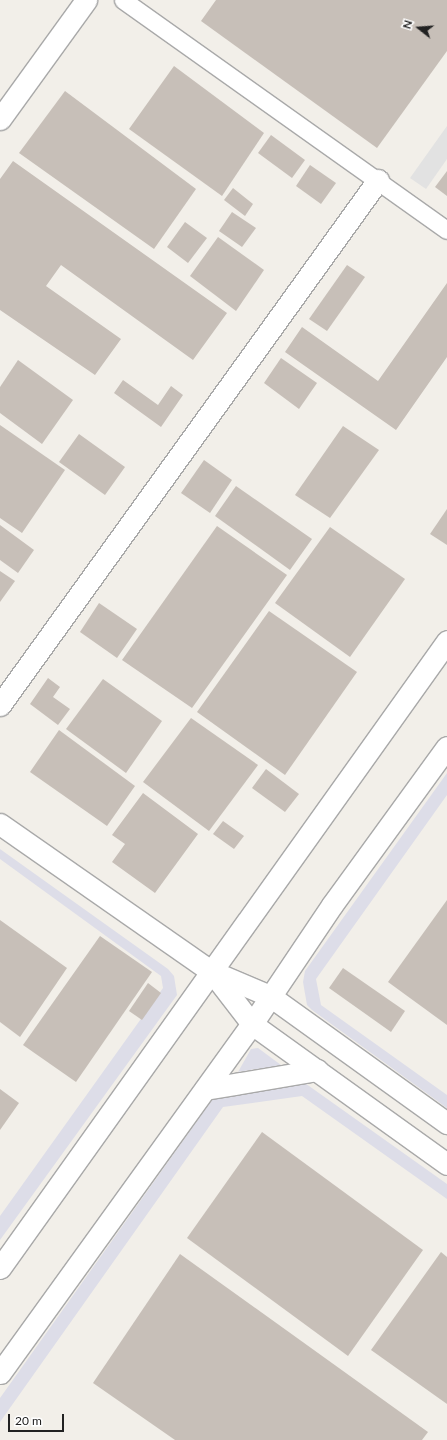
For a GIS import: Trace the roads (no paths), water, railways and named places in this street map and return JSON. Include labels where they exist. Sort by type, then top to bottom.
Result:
[{"type":"street","points":[[0,120],[86,0]]},
{"type":"street","points":[[123,0],[447,230]]},
{"type":"street","points":[[0,705],[378,180]]},
{"type":"street","points":[[0,1268],[447,641]]},
{"type":"street","points":[[0,1373],[252,1024],[270,996],[447,747]]},
{"type":"street","points":[[0,824],[211,970],[270,996],[447,1123]]},
{"type":"street","points":[[211,970],[252,1024],[447,1164]]},
{"type":"street","points":[[205,1089],[317,1070]]}]
